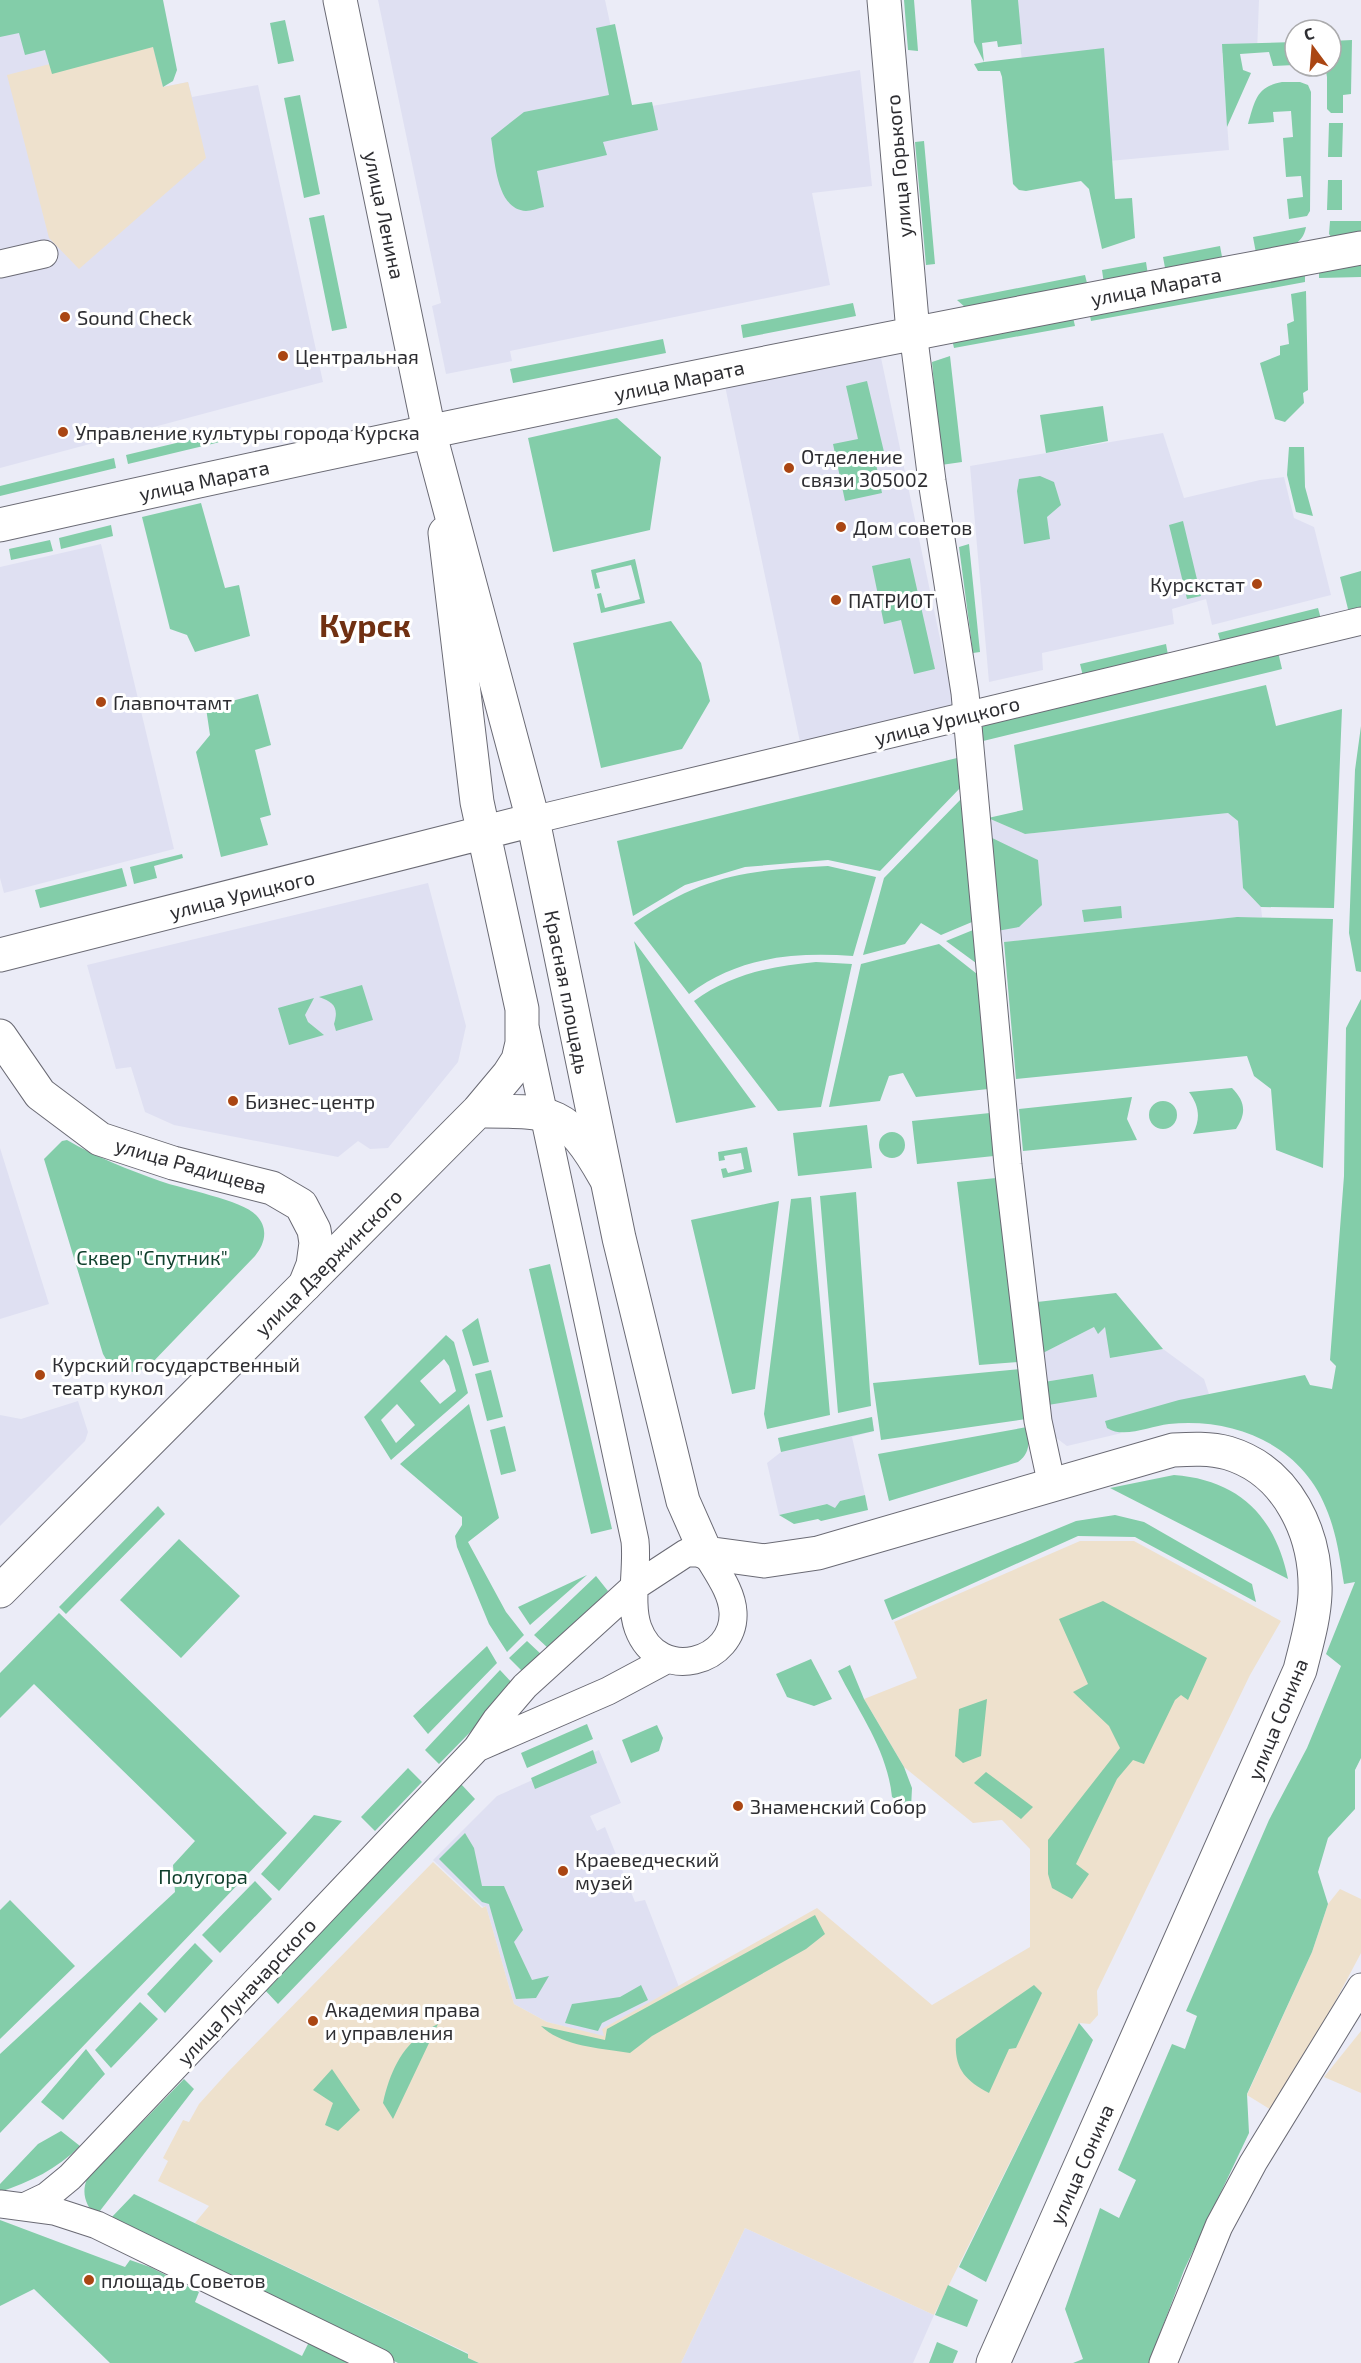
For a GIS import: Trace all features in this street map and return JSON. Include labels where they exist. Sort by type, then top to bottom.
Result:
[{"type":"main road","name":"улица Ленина","points":[[340,0],[429,430]]},
{"type":"main road","name":"улица Горького","points":[[884,0],[913,332]]},
{"type":"main road","name":"улица Марата","points":[[0,525],[429,430],[913,332],[1361,248]]},
{"type":"main road","name":"Красная площадь","points":[[429,430],[533,820],[605,1177],[683,1501],[706,1553]]},
{"type":"main road","name":"улица Дзержинского","points":[[0,1591],[478,1111],[518,1060],[522,1043],[522,1009],[477,802],[450,570],[429,430]]},
{"type":"main road","name":"улица Урицкого","points":[[0,955],[533,820]]},
{"type":"main road","name":"улица Радищева","points":[[0,1036],[40,1094],[100,1139],[173,1163],[272,1188],[301,1205],[314,1230],[316,1243],[313,1265],[305,1285]]},
{"type":"main road","points":[[478,1111],[541,1112],[565,1124],[575,1132],[605,1177]]},
{"type":"main road","name":"улица Сонина","points":[[706,1553],[764,1561],[818,1553],[1173,1450],[1204,1449],[1228,1453],[1251,1463],[1275,1479],[1287,1494],[1301,1519],[1312,1559],[1315,1592],[1313,1620],[1300,1670],[993,2363]]},
{"type":"street","points":[[0,264],[44,254]]},
{"type":"street","points":[[913,332],[932,481],[968,715],[1008,1165],[1038,1421],[1052,1486]]},
{"type":"street","name":"улица Урицкого","points":[[533,820],[1361,621]]},
{"type":"street","points":[[477,1748],[496,1720],[525,1686],[634,1587],[686,1553],[706,1553],[731,1598],[734,1611],[732,1625],[724,1640],[711,1653],[683,1662],[666,1660],[653,1652],[638,1626],[634,1587],[638,1565],[635,1541],[541,1112],[522,1009]]},
{"type":"street","points":[[477,1748],[608,1690],[666,1660]]},
{"type":"street","name":"улица Луначарского","points":[[13,2205],[47,2196],[70,2176],[477,1748]]},
{"type":"street","points":[[1163,2363],[1219,2226],[1253,2163],[1361,1987]]},
{"type":"street","points":[[13,2205],[97,2225],[380,2363]]},
{"type":"shaded area","points":[[378,0],[605,0],[629,110],[860,70],[872,186],[812,193],[830,285],[510,351],[512,361],[446,374],[432,306],[441,303]]},
{"type":"shaded area","points":[[1015,0],[1259,0],[1257,52],[1222,53],[1229,150],[1109,161],[1022,61]]},
{"type":"shaded area","points":[[44,26],[151,38],[163,87],[188,82],[192,97],[258,85],[323,382],[0,468],[0,35]]},
{"type":"shaded area","points":[[151,38],[163,87],[188,82],[206,158],[79,269],[49,238],[7,75]]},
{"type":"shaded area","points":[[880,353],[954,705],[800,742],[725,386]]},
{"type":"shaded area","points":[[1163,433],[1184,498],[1260,480],[1284,477],[1294,518],[1314,527],[1331,595],[1212,625],[1206,599],[1172,609],[1174,624],[1042,653],[1043,670],[989,682],[970,466]]},
{"type":"shaded area","name":"Главпочтамт","points":[[101,544],[174,849],[4,893],[0,878],[0,567]]},
{"type":"shaded area","points":[[1228,813],[1238,821],[1243,888],[1261,907],[1262,917],[1237,917],[1004,942],[997,931],[988,818],[1025,834]]},
{"type":"shaded area","points":[[428,883],[466,1026],[458,1062],[388,1148],[370,1149],[358,1141],[338,1157],[174,1125],[145,1112],[131,1067],[116,1069],[87,965]]},
{"type":"shaded area","points":[[0,1148],[49,1304],[0,1319]]},
{"type":"shaded area","points":[[1094,1327],[1105,1327],[1111,1358],[1163,1349],[1204,1379],[1209,1394],[1106,1421],[1107,1428],[1122,1433],[1067,1446],[1055,1437],[1048,1405],[1092,1374],[1044,1382],[1043,1353]]},
{"type":"shaded area","points":[[78,1401],[88,1432],[85,1441],[0,1526],[0,1415],[21,1419]]},
{"type":"shaded area","points":[[872,1417],[874,1431],[852,1437],[865,1495],[840,1501],[835,1509],[826,1504],[779,1515],[767,1463],[781,1452],[778,1438]]},
{"type":"shaded area","points":[[1080,1541],[1134,1541],[1281,1621],[1250,1675],[1097,1991],[1098,2015],[1090,2024],[1079,2023],[934,2315],[745,2228],[681,2363],[479,2363],[468,2358],[468,2353],[195,2223],[209,2206],[158,2181],[168,2161],[163,2158],[183,2120],[189,2122],[199,2104],[228,2072],[433,1862],[482,1908],[486,1906],[514,2004],[547,2022],[604,2036],[602,2029],[817,1908],[932,2005],[1030,1947],[1030,1849],[1002,1820],[973,1823],[904,1767],[864,1699],[917,1678],[894,1622]]},
{"type":"shaded area","points":[[599,1750],[621,1803],[590,1816],[597,1831],[605,1827],[635,1902],[645,1900],[679,1987],[603,2029],[605,2037],[547,2022],[514,2004],[486,1906],[483,1907],[433,1860],[497,1796]]},
{"type":"shaded area","points":[[1340,1889],[1361,1899],[1361,1953],[1276,2113],[1247,2095],[1312,1952],[1328,1904]]},
{"type":"shaded area","points":[[1361,2031],[1361,2093],[1324,2077]]},
{"type":"shaded area","points":[[745,2228],[934,2315],[913,2363],[681,2363]]},
{"type":"green space","points":[[0,0],[163,0],[177,70],[173,81],[163,87],[153,47],[52,74],[45,50],[25,55],[19,33],[0,37]]},
{"type":"green space","points":[[904,0],[914,0],[918,51],[908,50]]},
{"type":"green space","points":[[971,0],[1018,0],[1022,44],[998,47],[997,41],[982,43],[984,62],[974,42]]},
{"type":"green space","points":[[285,20],[294,61],[278,64],[270,23]]},
{"type":"green space","points":[[615,24],[632,105],[652,102],[658,130],[603,142],[607,155],[537,171],[544,207],[526,211],[516,208],[508,202],[499,182],[491,138],[524,112],[609,95],[596,28]]},
{"type":"green space","points":[[1343,40],[1352,40],[1351,94],[1343,95],[1343,113],[1331,113],[1327,109],[1327,78],[1343,78]]},
{"type":"green space","points":[[1283,42],[1283,66],[1273,66],[1269,52],[1240,54],[1243,70],[1251,73],[1227,127],[1222,44]]},
{"type":"green space","points":[[1104,48],[1115,199],[1132,198],[1135,238],[1102,249],[1089,189],[1081,181],[1026,191],[1019,190],[1013,184],[1002,77],[1000,71],[978,71],[974,64]]},
{"type":"green space","points":[[1300,82],[1308,85],[1311,92],[1310,211],[1307,216],[1289,219],[1287,199],[1303,197],[1301,176],[1286,177],[1283,138],[1293,137],[1291,111],[1273,112],[1274,122],[1248,124],[1255,102],[1262,91],[1273,84]]},
{"type":"green space","points":[[300,95],[320,194],[304,198],[284,98]]},
{"type":"green space","points":[[1329,123],[1343,123],[1342,157],[1328,157]]},
{"type":"green space","points":[[924,141],[935,264],[926,265],[915,142]]},
{"type":"green space","points":[[1328,180],[1342,180],[1342,210],[1327,210]]},
{"type":"green space","points":[[324,215],[347,328],[332,331],[309,218]]},
{"type":"green space","points":[[1330,221],[1361,221],[1361,233],[1332,238],[1329,234]]},
{"type":"green space","points":[[1306,227],[1304,235],[1294,245],[1256,253],[1253,237]]},
{"type":"green space","points":[[1220,246],[1223,262],[1166,273],[1163,257]]},
{"type":"green space","points":[[1361,260],[1361,277],[1319,278],[1319,268]]},
{"type":"green space","points":[[1146,262],[1148,275],[1104,284],[1102,270]]},
{"type":"green space","points":[[1305,270],[1305,282],[1091,321],[1089,311]]},
{"type":"green space","points":[[1085,275],[1088,287],[966,308],[957,300]]},
{"type":"green space","points":[[1306,291],[1308,390],[1303,393],[1304,403],[1285,422],[1275,419],[1260,363],[1280,355],[1280,346],[1289,344],[1287,324],[1294,321],[1291,294]]},
{"type":"green space","points":[[853,303],[856,316],[743,338],[741,325]]},
{"type":"green space","points":[[1072,313],[1075,326],[954,348],[951,335]]},
{"type":"green space","points":[[663,339],[666,353],[513,383],[510,369]]},
{"type":"green space","points":[[950,356],[962,462],[941,465],[932,362]]},
{"type":"green space","points":[[867,381],[885,456],[875,459],[882,493],[845,501],[833,444],[858,439],[846,386]]},
{"type":"green space","points":[[1103,406],[1108,441],[1046,453],[1040,415]]},
{"type":"green space","points":[[617,418],[661,457],[650,530],[553,552],[528,438]]},
{"type":"green space","points":[[218,433],[220,442],[128,464],[126,455]]},
{"type":"green space","points":[[1289,447],[1304,447],[1305,487],[1313,516],[1296,512],[1287,475]]},
{"type":"green space","points":[[114,458],[116,468],[0,496],[0,486]]},
{"type":"green space","points":[[1040,476],[1054,482],[1061,505],[1047,517],[1050,539],[1024,544],[1017,491],[1019,479]]},
{"type":"green space","points":[[201,503],[225,588],[239,585],[250,636],[195,652],[187,635],[170,629],[142,517]]},
{"type":"green space","points":[[1183,521],[1201,596],[1187,599],[1169,525]]},
{"type":"green space","points":[[111,525],[113,536],[61,549],[59,538]]},
{"type":"green space","points":[[50,540],[53,551],[11,560],[9,549]]},
{"type":"green space","points":[[969,544],[980,652],[973,653],[959,547]]},
{"type":"green space","points":[[910,558],[935,669],[914,674],[901,620],[884,624],[872,566]]},
{"type":"green space","points":[[635,559],[645,603],[601,613],[597,594],[601,593],[605,608],[640,599],[631,565],[596,573],[600,588],[595,589],[591,570]]},
{"type":"green space","points":[[1361,571],[1361,612],[1356,614],[1348,609],[1340,577]]},
{"type":"green space","points":[[1318,608],[1321,619],[1221,644],[1218,633]]},
{"type":"green space","points":[[671,621],[701,663],[710,701],[682,749],[601,768],[573,643]]},
{"type":"green space","points":[[1166,644],[1168,655],[1083,676],[1080,664]]},
{"type":"green space","points":[[1278,652],[1282,669],[979,742],[982,727],[989,723]]},
{"type":"green space","points":[[1266,685],[1276,726],[1342,709],[1334,908],[1261,907],[1243,888],[1238,821],[1228,813],[1025,834],[988,818],[1023,810],[1014,745]]},
{"type":"green space","points":[[258,694],[271,745],[255,750],[271,815],[260,818],[268,845],[221,857],[196,752],[210,735],[206,708]]},
{"type":"green space","points":[[1361,726],[1361,972],[1356,971],[1349,933],[1355,770]]},
{"type":"green space","points":[[961,757],[962,786],[880,871],[828,860],[745,867],[685,885],[633,916],[617,841]]},
{"type":"green space","points":[[963,797],[972,922],[941,935],[921,923],[905,944],[863,955],[884,878]]},
{"type":"green space","points":[[988,836],[1038,860],[1042,905],[1019,927],[997,931]]},
{"type":"green space","points":[[182,854],[183,858],[154,866],[157,878],[134,884],[130,867]]},
{"type":"green space","points":[[828,866],[876,877],[853,956],[809,955],[767,960],[727,972],[689,994],[634,923],[682,894],[726,878],[773,870]]},
{"type":"green space","points":[[122,868],[127,886],[40,908],[35,890]]},
{"type":"green space","points":[[1121,906],[1122,918],[1084,922],[1082,910]]},
{"type":"green space","points":[[1237,917],[1333,919],[1323,1168],[1276,1150],[1271,1089],[1254,1076],[1247,1056],[1016,1079],[1004,942]]},
{"type":"green space","points":[[973,930],[976,963],[946,941]]},
{"type":"green space","points":[[634,941],[756,1107],[676,1123]]},
{"type":"green space","points":[[939,944],[977,974],[988,1089],[916,1097],[903,1073],[889,1076],[880,1101],[829,1107],[861,964]]},
{"type":"green space","points":[[816,962],[852,964],[821,1107],[778,1111],[694,1001],[722,984],[752,973]]},
{"type":"green space","points":[[362,985],[373,1020],[336,1031],[334,1006],[319,997]]},
{"type":"green space","points":[[314,998],[305,1015],[308,1022],[324,1035],[289,1045],[278,1008]]},
{"type":"green space","points":[[1361,999],[1361,1758],[1355,1770],[1355,1809],[1328,1838],[1318,1872],[1328,1904],[1312,1952],[1247,2094],[1249,2133],[1184,2270],[1149,2363],[1073,2363],[1083,2359],[1065,2309],[1100,2208],[1119,2218],[1136,2180],[1118,2170],[1172,2044],[1185,2049],[1197,2016],[1186,2011],[1269,1820],[1307,1748],[1341,1666],[1326,1654],[1355,1582],[1344,1584],[1334,1530],[1317,1490],[1302,1470],[1285,1454],[1265,1441],[1242,1431],[1219,1426],[1194,1423],[1169,1424],[1121,1432],[1107,1428],[1105,1421],[1179,1400],[1305,1375],[1310,1385],[1332,1389],[1336,1366],[1330,1360],[1344,1176],[1346,1028]]},
{"type":"green space","points":[[1232,1088],[1240,1098],[1243,1107],[1242,1118],[1236,1129],[1193,1134],[1198,1112],[1189,1092]]},
{"type":"green space","points":[[1132,1097],[1127,1119],[1137,1140],[1023,1151],[1019,1109]]},
{"type":"green space","points":[[1163,1101],[1173,1105],[1177,1115],[1173,1125],[1163,1129],[1153,1125],[1149,1115],[1153,1105]]},
{"type":"green space","points":[[990,1113],[994,1156],[917,1164],[912,1121]]},
{"type":"green space","points":[[867,1125],[872,1168],[798,1176],[793,1133]]},
{"type":"green space","points":[[892,1132],[901,1136],[905,1145],[901,1154],[892,1158],[883,1154],[879,1145],[883,1136]]},
{"type":"green space","name":"Сквер \"Спутник\"","points":[[67,1140],[101,1158],[136,1172],[238,1204],[256,1215],[263,1225],[263,1241],[255,1256],[149,1366],[142,1369],[129,1372],[117,1369],[103,1354],[44,1159],[62,1141]]},
{"type":"green space","points":[[747,1147],[752,1172],[723,1178],[721,1169],[726,1168],[728,1173],[744,1169],[741,1153],[724,1156],[725,1160],[719,1161],[718,1152]]},
{"type":"green space","points":[[996,1178],[1018,1362],[979,1365],[957,1182]]},
{"type":"green space","points":[[856,1192],[871,1406],[838,1413],[820,1196]]},
{"type":"green space","points":[[811,1197],[830,1415],[767,1429],[764,1414],[791,1199]]},
{"type":"green space","points":[[779,1201],[755,1389],[732,1394],[691,1220]]},
{"type":"green space","points":[[550,1264],[612,1529],[591,1534],[529,1269]]},
{"type":"green space","points":[[1116,1293],[1163,1349],[1110,1358],[1105,1327],[1098,1334],[1094,1327],[1043,1353],[1037,1302]]},
{"type":"green space","points":[[478,1318],[489,1362],[473,1366],[462,1330]]},
{"type":"green space","points":[[446,1335],[454,1342],[468,1393],[391,1460],[364,1417]],"holes":[[[444,1359],[449,1366],[456,1391],[440,1404],[420,1381]],[[397,1404],[415,1425],[396,1443],[381,1420]]]},
{"type":"green space","points":[[1020,1369],[1026,1419],[881,1440],[873,1383]]},
{"type":"green space","points":[[491,1370],[503,1417],[487,1421],[475,1374]]},
{"type":"green space","points":[[1093,1374],[1097,1397],[1048,1405],[1044,1382]]},
{"type":"green space","points":[[469,1404],[499,1518],[468,1542],[506,1612],[524,1635],[507,1652],[489,1624],[457,1547],[455,1536],[462,1525],[462,1517],[400,1464]]},
{"type":"green space","points":[[872,1417],[874,1431],[781,1452],[778,1438]]},
{"type":"green space","points":[[505,1426],[516,1471],[501,1475],[490,1430]]},
{"type":"green space","points":[[1027,1427],[1027,1451],[1018,1462],[889,1501],[878,1454]]},
{"type":"green space","points":[[1174,1475],[1217,1484],[1235,1493],[1250,1505],[1274,1537],[1288,1579],[1110,1488]]},
{"type":"green space","points":[[865,1495],[868,1510],[821,1521],[818,1519],[794,1524],[779,1515],[827,1504],[835,1508],[840,1501]]},
{"type":"green space","points":[[158,1506],[165,1514],[66,1614],[59,1607]]},
{"type":"green space","points":[[1115,1515],[1144,1522],[1252,1584],[1256,1602],[1135,1537],[1078,1536],[892,1620],[884,1600],[1076,1521]]},
{"type":"green space","points":[[179,1539],[240,1596],[181,1658],[120,1600]]},
{"type":"green space","points":[[587,1575],[530,1625],[518,1607]]},
{"type":"green space","points":[[596,1576],[608,1591],[549,1649],[534,1635]]},
{"type":"green space","points":[[1103,1601],[1207,1658],[1188,1700],[1181,1695],[1175,1700],[1144,1764],[1133,1760],[1117,1779],[1076,1864],[1089,1874],[1072,1899],[1052,1888],[1048,1874],[1048,1840],[1120,1748],[1109,1726],[1073,1692],[1088,1684],[1059,1619]]},
{"type":"green space","name":"Полугора","points":[[59,1613],[287,1833],[0,2133],[0,2054],[175,1892],[173,1865],[195,1841],[34,1684],[0,1718],[0,1673]]},
{"type":"green space","points":[[527,1641],[543,1656],[525,1674],[509,1658]]},
{"type":"green space","points":[[487,1646],[497,1663],[428,1734],[413,1716]]},
{"type":"green space","points":[[811,1659],[832,1699],[814,1706],[787,1697],[776,1674]]},
{"type":"green space","points":[[850,1665],[864,1699],[904,1767],[912,1788],[911,1808],[892,1797],[878,1747],[838,1671]]},
{"type":"green space","points":[[500,1670],[515,1686],[439,1764],[425,1750]]},
{"type":"green space","points":[[987,1699],[981,1756],[963,1763],[955,1756],[959,1709]]},
{"type":"green space","points":[[587,1724],[593,1739],[527,1768],[521,1753]]},
{"type":"green space","points":[[657,1725],[663,1738],[659,1751],[631,1763],[622,1740]]},
{"type":"green space","points":[[593,1750],[597,1763],[535,1789],[531,1778]]},
{"type":"green space","points":[[408,1768],[422,1782],[375,1831],[361,1817]]},
{"type":"green space","points":[[986,1772],[1033,1807],[1021,1819],[974,1783]]},
{"type":"green space","points":[[461,1784],[475,1799],[278,2004],[264,1989]]},
{"type":"green space","points":[[314,1815],[342,1821],[279,1891],[261,1874]]},
{"type":"green space","points":[[465,1833],[474,1848],[482,1886],[504,1886],[523,1930],[514,1942],[532,1980],[549,1976],[536,1998],[516,1999],[489,1904],[482,1902],[439,1859]]},
{"type":"green space","points":[[255,1881],[272,1899],[220,1953],[202,1935]]},
{"type":"green space","points":[[10,1900],[75,1966],[0,2039],[0,1910]]},
{"type":"green space","points":[[815,1915],[825,1934],[806,1949],[652,2036],[630,2053],[571,2042],[550,2033],[541,2026],[605,2040],[607,2029]]},
{"type":"green space","points":[[195,1943],[213,1961],[165,2013],[147,1994]]},
{"type":"green space","points":[[641,1985],[648,2000],[602,2023],[598,2031],[565,2023],[572,2004],[620,1997]]},
{"type":"green space","points":[[1034,1985],[1042,1993],[1016,2048],[1009,2049],[989,2093],[973,2083],[962,2072],[957,2058],[956,2039]]},
{"type":"green space","points":[[140,2002],[158,2019],[111,2068],[95,2050]]},
{"type":"green space","points":[[1079,2023],[1093,2040],[986,2282],[959,2267]]},
{"type":"green space","points":[[438,2024],[393,2119],[383,2103],[395,2066],[417,2038]]},
{"type":"green space","points":[[86,2049],[105,2074],[63,2120],[41,2102]]},
{"type":"green space","points":[[332,2069],[360,2110],[338,2131],[325,2125],[333,2103],[313,2090]]},
{"type":"green space","points":[[184,2079],[194,2089],[96,2216],[86,2199],[84,2189],[87,2179]]},
{"type":"green space","points":[[61,2131],[80,2146],[43,2174],[0,2192],[0,2184],[38,2144]]},
{"type":"green space","points":[[134,2194],[468,2354],[468,2358],[479,2363],[398,2363],[110,2219]]},
{"type":"green space","name":"площадь Советов","points":[[0,2220],[125,2267],[130,2260],[150,2267],[199,2292],[195,2302],[302,2356],[310,2340],[356,2363],[110,2363],[34,2289],[0,2306]]},
{"type":"green space","points":[[948,2285],[978,2300],[967,2327],[935,2315]]},
{"type":"green space","points":[[937,2342],[958,2351],[953,2363],[929,2363]]},
{"type":"place","name":"Sound Check","points":[[65,317]]},
{"type":"place","name":"Центральная","points":[[283,356]]},
{"type":"place","name":"Управление культуры города Курска","points":[[63,432]]},
{"type":"place","name":"Отделение связи 305002","points":[[789,468]]},
{"type":"place","name":"Дом советов","points":[[841,527]]},
{"type":"place","name":"Курскстат","points":[[1257,584]]},
{"type":"place","name":"ПАТРИОТ","points":[[836,600]]},
{"type":"place","name":"Главпочтамт","points":[[101,702]]},
{"type":"place","name":"Бизнес-центр","points":[[233,1101]]},
{"type":"place","name":"Курский государственный театр кукол","points":[[40,1375]]},
{"type":"place","name":"Знаменский Собор","points":[[738,1806]]},
{"type":"place","name":"Краеведческий музей","points":[[563,1871]]},
{"type":"place","name":"Академия права и управления","points":[[313,2021]]},
{"type":"place","name":"площадь Советов","points":[[89,2280]]},
{"type":"district","name":"Курск","points":[[365,624]]}]
